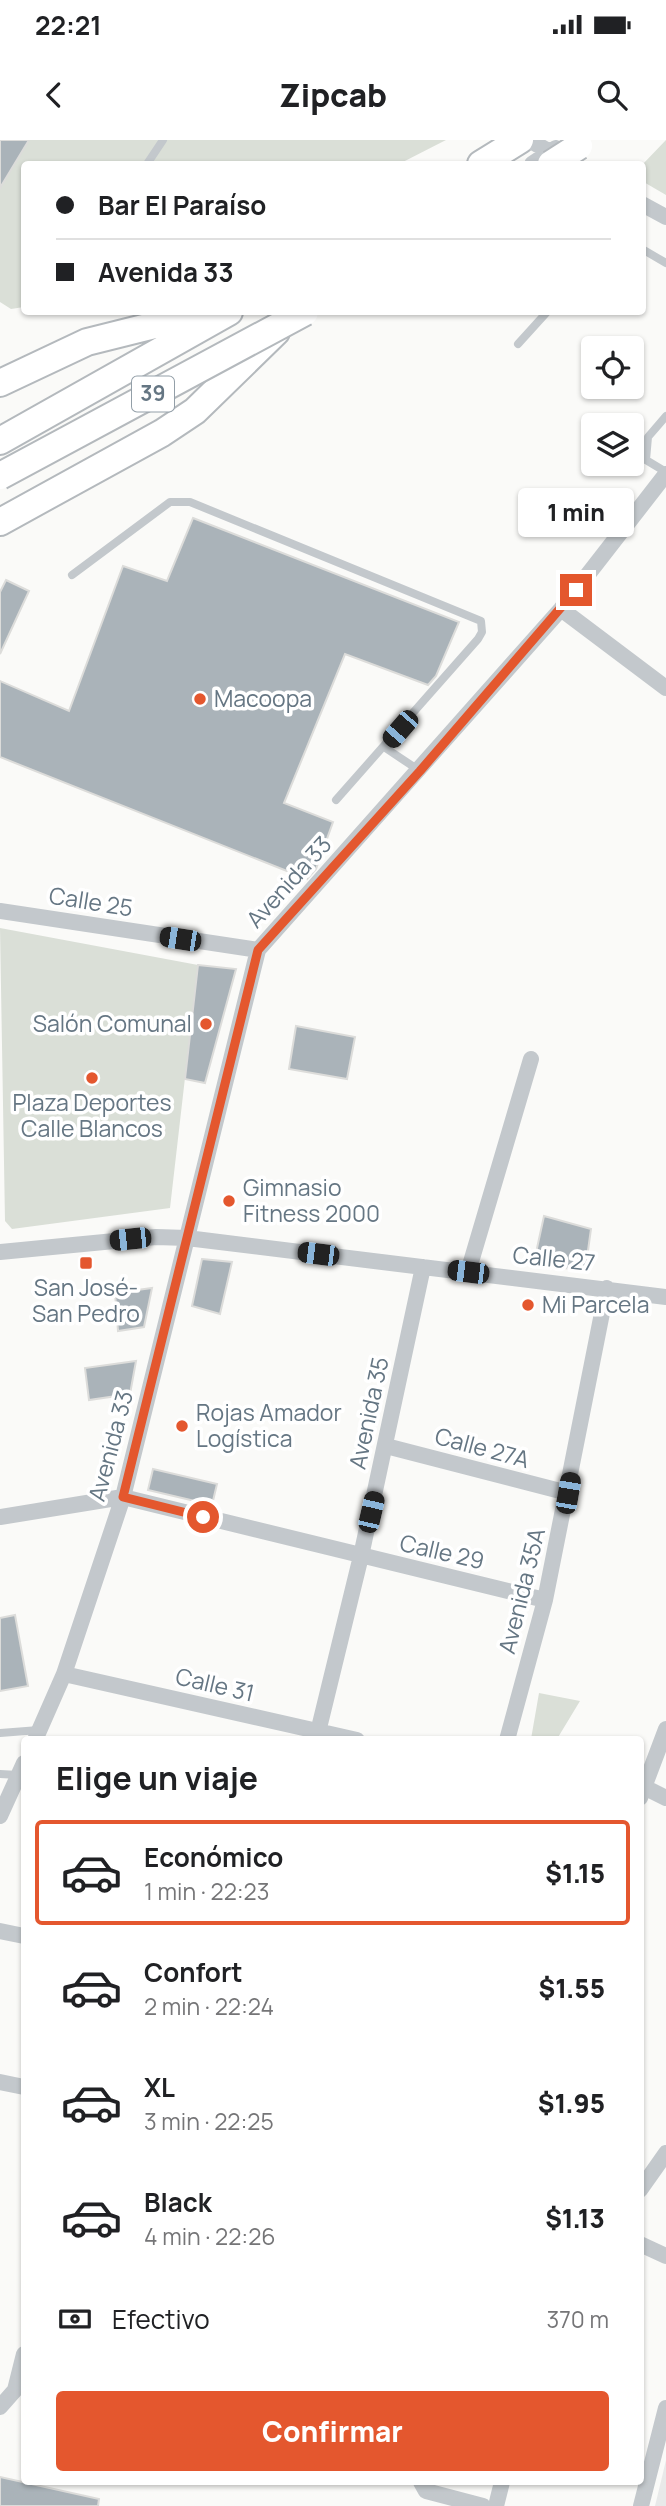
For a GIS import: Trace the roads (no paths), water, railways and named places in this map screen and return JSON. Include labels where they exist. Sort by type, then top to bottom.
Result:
[{"type":"highway","points":[[491,161],[539,147],[586,140]]},
{"type":"highway","points":[[0,383],[87,342],[197,315]]},
{"type":"highway","name":"39","points":[[0,442],[224,315]]},
{"type":"highway","points":[[0,522],[163,433],[195,411],[295,315]]},
{"type":"highway","name":"39","points":[[0,476],[299,315]]},
{"type":"street","points":[[510,161],[539,147],[566,140]]},
{"type":"street","points":[[539,147],[566,161]]},
{"type":"street","points":[[646,206],[666,217]]},
{"type":"street","name":"Avenida 33","points":[[37,1735],[64,1674],[123,1497],[258,950],[420,771],[561,609],[666,473]]},
{"type":"street","points":[[561,609],[666,688]]},
{"type":"street","name":"Calle 25","points":[[0,911],[258,950]]},
{"type":"street","points":[[468,1272],[531,1059]]},
{"type":"street","name":"Calle 27","points":[[0,1252],[156,1237],[187,1238],[666,1297]]},
{"type":"street","name":"Avenida 35","points":[[318,1732],[386,1446],[423,1267]]},
{"type":"street","name":"Avenida 35A","points":[[508,1736],[545,1600],[607,1288]]},
{"type":"street","name":"Calle 27A","points":[[386,1446],[568,1493]]},
{"type":"street","name":"Calle 29","points":[[0,1517],[123,1497],[545,1600]]},
{"type":"street","name":"Calle 31","points":[[64,1674],[338,1736]]},
{"type":"street","points":[[644,1790],[666,1729]]},
{"type":"street","points":[[0,1816],[17,1798],[21,1775]]},
{"type":"street","points":[[644,1793],[666,1798]]},
{"type":"street","points":[[0,1931],[21,1935]]},
{"type":"street","points":[[0,2082],[21,2086]]},
{"type":"street","points":[[644,2184],[666,2153]]},
{"type":"street","points":[[644,2246],[666,2256]]},
{"type":"street","points":[[0,2407],[20,2392]]},
{"type":"street","points":[[641,2506],[666,2408]]},
{"type":"street","points":[[423,2485],[426,2491],[483,2506]]},
{"type":"street","points":[[496,2506],[501,2485]]},
{"type":"lane","points":[[150,161],[163,140]]},
{"type":"lane","points":[[646,251],[666,263]]},
{"type":"lane","points":[[518,344],[544,315]]},
{"type":"lane","points":[[666,416],[648,437],[646,460],[666,473]]},
{"type":"lane","points":[[72,575],[170,502],[178,500],[190,502],[476,618],[482,626],[478,639],[336,800]]},
{"type":"lane","points":[[384,747],[420,771]]},
{"type":"lane","points":[[0,1733],[37,1735]]},
{"type":"lane","points":[[0,1774],[21,1769]]},
{"type":"place","name":"Macoopa","points":[[200,699]]},
{"type":"place","name":"Salón Comunal","points":[[206,1024]]},
{"type":"place","name":"Plaza Deportes Calle Blancos","points":[[92,1078]]},
{"type":"place","name":"Gimnasio Fitness 2000","points":[[229,1201]]},
{"type":"place","name":"San José- San Pedro","points":[[86,1263]]},
{"type":"place","name":"Mi Parcela","points":[[528,1305]]},
{"type":"place","name":"Rojas Amador Logística","points":[[182,1426]]}]
